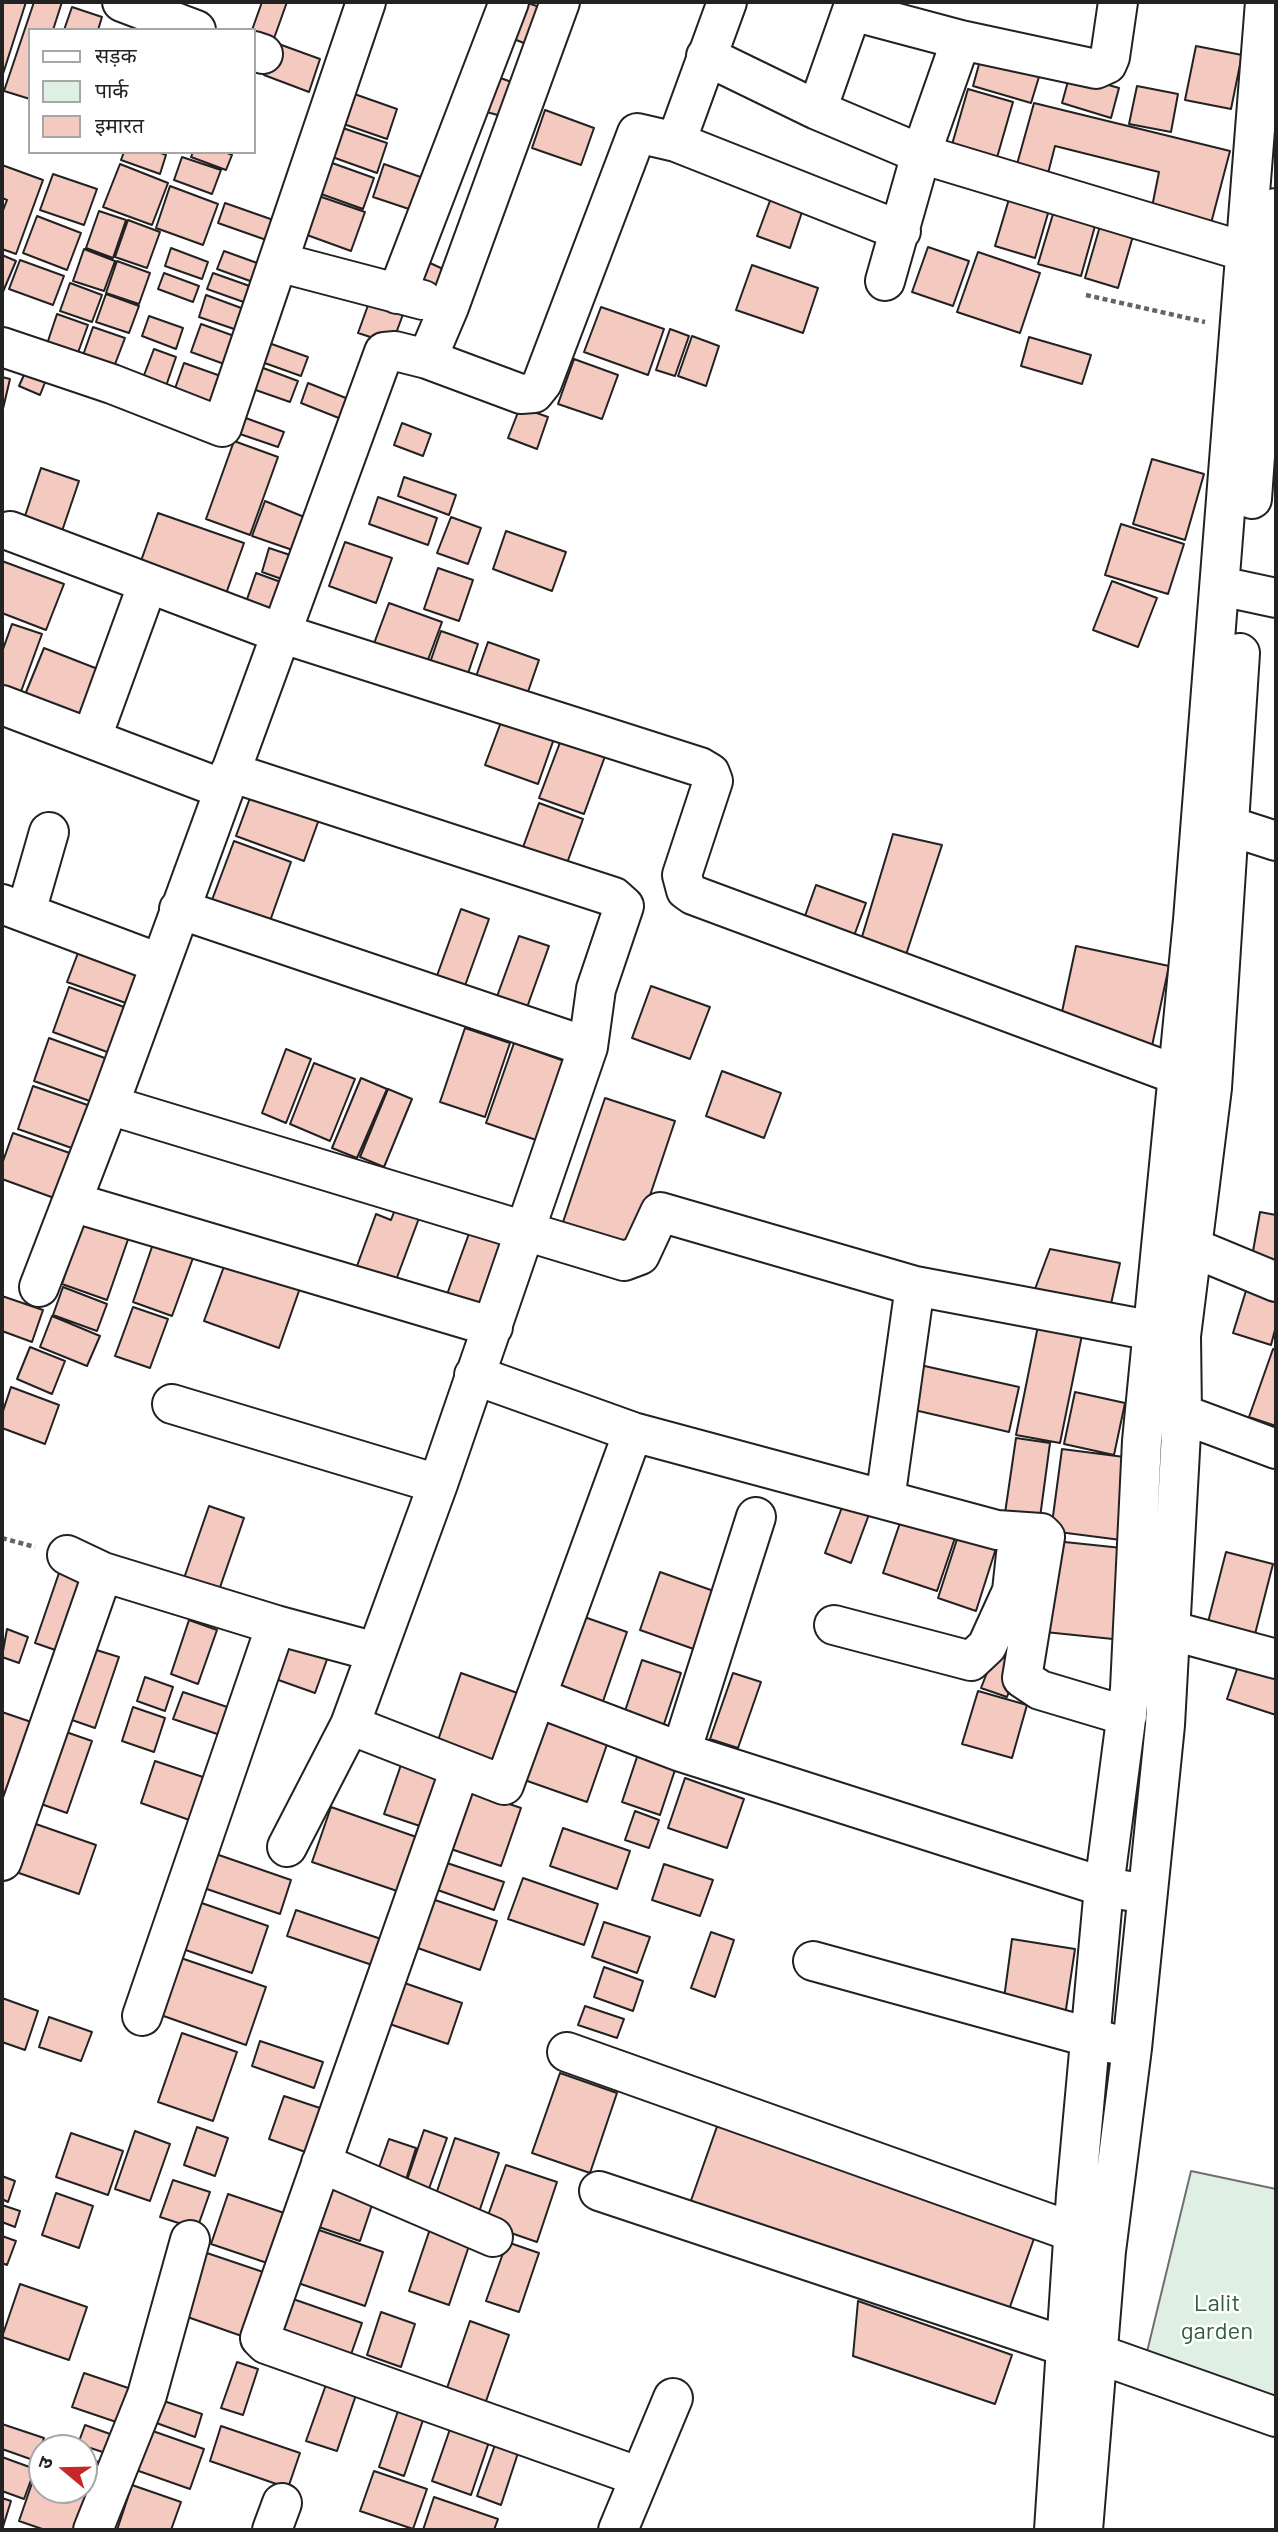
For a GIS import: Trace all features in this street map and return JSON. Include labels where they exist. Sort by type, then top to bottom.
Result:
[{"type":"street","points":[[121,2],[192,28]]},
{"type":"street","points":[[2,347],[112,384],[222,427],[366,2]]},
{"type":"street","points":[[397,294],[509,2]]},
{"type":"street","points":[[426,359],[449,307],[560,2]]},
{"type":"street","points":[[677,142],[727,2]]},
{"type":"street","points":[[817,110],[853,6],[961,40],[1096,69],[1107,64],[1110,57],[1118,2]]},
{"type":"street","points":[[1246,591],[1237,330],[1243,250],[1264,144],[1265,2]]},
{"type":"street","points":[[885,281],[921,154],[961,40]]},
{"type":"street","points":[[706,57],[817,110],[921,154],[1243,250]]},
{"type":"street","points":[[39,1287],[109,1105],[382,355],[391,350],[426,359],[522,394],[534,393],[542,383],[634,137],[641,132],[677,142],[901,231]]},
{"type":"street","points":[[1054,2530],[1072,2488],[1083,2350],[1106,2251],[1132,2048],[1165,1725],[1182,1414],[1166,1333],[1177,1075],[1246,591],[1268,270],[1276,208]]},
{"type":"street","points":[[278,262],[449,307]]},
{"type":"street","points":[[10,531],[280,634],[700,768],[710,774],[713,781],[682,875],[686,890],[693,895],[1212,1088]]},
{"type":"street","points":[[92,737],[148,583]]},
{"type":"street","points":[[2,705],[226,780],[622,901],[623,914],[597,989],[588,1047],[438,1484],[349,1725],[287,1847]]},
{"type":"street","points":[[1215,821],[1276,841]]},
{"type":"street","points":[[1083,2350],[1073,2232],[1104,1887],[1127,1716],[1142,1441],[1189,1246],[1212,1088],[1215,821]]},
{"type":"street","points":[[49,832],[14,908],[159,963]]},
{"type":"street","points":[[179,909],[588,1047]]},
{"type":"street","points":[[109,1105],[629,1261],[640,1255],[660,1212],[915,1286],[1166,1333]]},
{"type":"street","points":[[72,1202],[493,1327]]},
{"type":"street","points":[[1189,1246],[1276,1282]]},
{"type":"street","points":[[884,1500],[915,1286]]},
{"type":"street","points":[[474,1376],[633,1432],[997,1530],[1039,1532],[1045,1537],[1022,1678],[1040,1690],[1127,1716]]},
{"type":"street","points":[[172,1404],[438,1484]]},
{"type":"street","points":[[1182,1414],[1276,1450]]},
{"type":"street","points":[[349,1725],[504,1785],[633,1432]]},
{"type":"street","points":[[681,1752],[756,1517]]},
{"type":"street","points":[[834,1625],[965,1660],[977,1659],[988,1646],[1012,1591],[1016,1571],[1016,1531]]},
{"type":"street","points":[[67,1555],[103,1572],[276,1626],[376,1652]]},
{"type":"street","points":[[2,1861],[103,1572]]},
{"type":"street","points":[[142,2016],[276,1626]]},
{"type":"street","points":[[1169,1630],[1276,1659]]},
{"type":"street","points":[[536,1697],[681,1752],[1104,1887],[1147,1894]]},
{"type":"street","points":[[460,1769],[261,2332],[261,2342],[640,2477]]},
{"type":"street","points":[[813,1961],[1132,2048]]},
{"type":"street","points":[[567,2052],[1073,2232]]},
{"type":"street","points":[[321,2163],[493,2237]]},
{"type":"street","points":[[598,2191],[1083,2350],[1276,2417]]},
{"type":"street","points":[[93,2530],[147,2395],[190,2240]]},
{"type":"street","points":[[618,2530],[673,2398]]},
{"type":"street","points":[[1072,2488],[1083,2530]]},
{"type":"path","points":[[1086,295],[1237,330]]},
{"type":"green space","name":"Lalit garden","points":[[1191,2171],[1276,2189],[1276,2403],[1145,2360]]},
{"type":"building","points":[[2,2],[26,2],[2,77]]},
{"type":"building","points":[[34,2],[62,2],[54,28],[28,28],[28,98],[4,91]]},
{"type":"building","points":[[262,2],[287,2],[272,44],[256,38],[256,28],[253,28]]},
{"type":"building","points":[[525,2],[554,12],[539,49],[501,34]]},
{"type":"building","points":[[72,7],[102,17],[99,28],[65,28]]},
{"type":"building","points":[[276,43],[320,59],[309,92],[264,75]]},
{"type":"building","points":[[1196,46],[1242,55],[1231,109],[1185,100]]},
{"type":"building","points":[[983,50],[1042,67],[1031,103],[973,86]]},
{"type":"building","points":[[487,73],[525,87],[513,119],[475,109]]},
{"type":"building","points":[[1070,74],[1119,88],[1111,118],[1062,103]]},
{"type":"building","points":[[1137,86],[1178,94],[1171,132],[1129,124]]},
{"type":"building","points":[[968,89],[1013,102],[994,168],[949,155]]},
{"type":"building","points":[[343,90],[397,109],[387,139],[332,120]]},
{"type":"building","points":[[1034,103],[1230,151],[1209,231],[1150,217],[1159,172],[1055,146],[1045,185],[1014,175]]},
{"type":"building","points":[[545,110],[594,128],[581,165],[532,148]]},
{"type":"building","points":[[331,124],[387,143],[377,173],[321,153]]},
{"type":"building","points":[[123,154],[166,155],[160,174],[121,160]]},
{"type":"building","points":[[192,154],[232,155],[226,170],[191,157]]},
{"type":"building","points":[[182,157],[221,170],[212,194],[174,180]]},
{"type":"building","points":[[321,159],[374,178],[363,209],[310,190]]},
{"type":"building","points":[[120,164],[168,183],[152,225],[103,207]]},
{"type":"building","points":[[384,164],[429,180],[418,212],[373,197]]},
{"type":"building","points":[[2,165],[43,180],[16,254],[2,249],[2,213],[7,200],[2,198]]},
{"type":"building","points":[[53,174],[97,189],[84,225],[40,210]]},
{"type":"building","points":[[170,186],[218,204],[203,245],[156,228]]},
{"type":"building","points":[[310,193],[365,212],[351,251],[296,231]]},
{"type":"building","points":[[771,198],[803,209],[790,248],[757,236]]},
{"type":"building","points":[[1009,199],[1049,210],[1035,258],[995,246]]},
{"type":"building","points":[[225,203],[279,222],[272,242],[218,223]]},
{"type":"building","points":[[99,211],[126,220],[113,258],[86,248]]},
{"type":"building","points":[[1053,214],[1095,226],[1081,276],[1038,264]]},
{"type":"building","points":[[37,216],[81,233],[67,270],[23,253]]},
{"type":"building","points":[[128,220],[160,232],[147,268],[115,257]]},
{"type":"building","points":[[1100,226],[1133,236],[1118,288],[1085,278]]},
{"type":"building","points":[[928,247],[969,261],[953,306],[912,292]]},
{"type":"building","points":[[171,248],[208,262],[202,279],[165,266]]},
{"type":"building","points":[[84,249],[115,261],[104,291],[73,281]]},
{"type":"building","points":[[224,251],[271,268],[264,286],[217,269]]},
{"type":"building","points":[[978,252],[1040,273],[1020,333],[957,312]]},
{"type":"building","points":[[2,255],[16,261],[2,294]]},
{"type":"building","points":[[419,258],[454,274],[445,299],[410,284]]},
{"type":"building","points":[[20,260],[64,276],[53,305],[9,289]]},
{"type":"building","points":[[117,261],[150,273],[139,304],[106,293]]},
{"type":"building","points":[[752,265],[818,288],[803,333],[736,310]]},
{"type":"building","points":[[164,273],[199,286],[193,302],[158,289]]},
{"type":"building","points":[[213,273],[258,289],[252,305],[207,289]]},
{"type":"building","points":[[70,283],[102,295],[92,322],[60,311]]},
{"type":"building","points":[[106,294],[139,306],[129,333],[96,322]]},
{"type":"building","points":[[206,295],[244,309],[237,330],[199,317]]},
{"type":"building","points":[[371,297],[405,309],[392,344],[358,333]]},
{"type":"building","points":[[601,307],[664,329],[648,375],[584,352]]},
{"type":"building","points":[[57,314],[88,325],[75,361],[45,350]]},
{"type":"building","points":[[149,316],[183,328],[176,349],[142,336]]},
{"type":"building","points":[[201,324],[248,341],[238,369],[191,352]]},
{"type":"building","points":[[93,327],[125,338],[112,372],[81,361]]},
{"type":"building","points":[[670,329],[689,336],[675,376],[656,370]]},
{"type":"building","points":[[692,336],[719,346],[706,386],[678,376]]},
{"type":"building","points":[[1029,337],[1091,355],[1082,384],[1021,366]]},
{"type":"building","points":[[266,342],[308,357],[301,376],[259,361]]},
{"type":"building","points":[[154,349],[176,357],[164,392],[141,383]]},
{"type":"building","points":[[574,359],[618,375],[602,419],[558,404]]},
{"type":"building","points":[[184,363],[232,380],[220,414],[172,397]]},
{"type":"building","points":[[255,365],[298,381],[290,402],[247,387]]},
{"type":"building","points":[[28,366],[48,375],[40,395],[19,386]]},
{"type":"building","points":[[2,377],[10,379],[2,413]]},
{"type":"building","points":[[308,383],[356,402],[349,422],[301,403]]},
{"type":"building","points":[[520,407],[548,417],[537,449],[508,438]]},
{"type":"building","points":[[243,417],[284,432],[278,447],[237,433]]},
{"type":"building","points":[[402,423],[431,434],[423,456],[394,445]]},
{"type":"building","points":[[234,441],[278,457],[250,535],[206,519]]},
{"type":"building","points":[[1152,459],[1204,474],[1185,540],[1133,524]]},
{"type":"building","points":[[41,468],[79,481],[60,537],[22,525]]},
{"type":"building","points":[[404,477],[456,495],[449,515],[398,496]]},
{"type":"building","points":[[378,497],[437,518],[428,545],[369,524]]},
{"type":"building","points":[[265,501],[314,521],[304,554],[252,536]]},
{"type":"building","points":[[158,513],[244,543],[222,605],[136,575]]},
{"type":"building","points":[[451,517],[481,528],[468,564],[437,553]]},
{"type":"building","points":[[1121,524],[1184,544],[1168,594],[1105,575]]},
{"type":"building","points":[[506,531],[566,552],[552,591],[493,569]]},
{"type":"building","points":[[345,542],[392,558],[376,603],[329,586]]},
{"type":"building","points":[[269,548],[299,558],[290,582],[262,572]]},
{"type":"building","points":[[2,561],[64,584],[46,630],[2,613]]},
{"type":"building","points":[[438,568],[473,580],[459,621],[424,609]]},
{"type":"building","points":[[256,573],[289,585],[276,622],[243,611]]},
{"type":"building","points":[[1112,581],[1157,598],[1138,647],[1093,630]]},
{"type":"building","points":[[389,603],[442,622],[422,676],[369,657]]},
{"type":"building","points":[[12,624],[42,634],[15,708],[2,703],[2,652]]},
{"type":"building","points":[[441,631],[478,644],[463,688],[426,674]]},
{"type":"building","points":[[488,642],[539,660],[522,709],[471,691]]},
{"type":"building","points":[[44,648],[108,673],[84,733],[20,707]]},
{"type":"building","points":[[504,714],[556,733],[538,784],[485,765]]},
{"type":"building","points":[[564,732],[608,748],[584,814],[539,798]]},
{"type":"building","points":[[254,787],[322,811],[304,861],[236,836]]},
{"type":"building","points":[[539,803],[583,819],[562,877],[518,861]]},
{"type":"building","points":[[893,834],[942,845],[902,967],[858,950]]},
{"type":"building","points":[[234,841],[291,862],[270,921],[212,900]]},
{"type":"building","points":[[816,885],[866,903],[850,947],[800,930]]},
{"type":"building","points":[[461,909],[489,919],[462,994],[434,984]]},
{"type":"building","points":[[519,936],[549,946],[525,1013],[495,1002]]},
{"type":"building","points":[[81,945],[150,970],[137,1007],[67,982]]},
{"type":"building","points":[[1076,946],[1169,966],[1152,1046],[1059,1026]]},
{"type":"building","points":[[651,986],[710,1007],[690,1059],[632,1038]]},
{"type":"building","points":[[69,987],[135,1011],[118,1056],[53,1032]]},
{"type":"building","points":[[465,1028],[510,1043],[485,1117],[440,1102]]},
{"type":"building","points":[[49,1038],[116,1062],[101,1105],[34,1081]]},
{"type":"building","points":[[514,1043],[578,1066],[551,1145],[486,1123]]},
{"type":"building","points":[[286,1049],[311,1059],[286,1123],[262,1113]]},
{"type":"building","points":[[314,1063],[355,1079],[330,1141],[290,1124]]},
{"type":"building","points":[[722,1071],[781,1093],[764,1138],[706,1116]]},
{"type":"building","points":[[361,1078],[387,1089],[357,1158],[332,1148]]},
{"type":"building","points":[[33,1086],[99,1109],[83,1152],[18,1129]]},
{"type":"building","points":[[388,1089],[412,1099],[384,1167],[360,1157]]},
{"type":"building","points":[[605,1098],[675,1121],[630,1255],[560,1231]]},
{"type":"building","points":[[13,1133],[81,1157],[65,1202],[2,1179],[2,1164]]},
{"type":"building","points":[[401,1194],[425,1202],[392,1291],[353,1277],[376,1214],[391,1220]]},
{"type":"building","points":[[86,1212],[132,1228],[107,1300],[62,1284]]},
{"type":"building","points":[[1260,1212],[1276,1215],[1276,1273],[1250,1268]]},
{"type":"building","points":[[471,1228],[513,1243],[486,1315],[445,1300]]},
{"type":"building","points":[[153,1244],[193,1258],[172,1316],[133,1302]]},
{"type":"building","points":[[1050,1249],[1120,1263],[1109,1313],[1032,1297]]},
{"type":"building","points":[[226,1261],[300,1288],[279,1348],[204,1321]]},
{"type":"building","points":[[1249,1281],[1276,1290],[1276,1326],[1271,1345],[1233,1333]]},
{"type":"building","points":[[63,1287],[107,1304],[97,1331],[53,1315]]},
{"type":"building","points":[[2,1296],[43,1310],[32,1342],[2,1331]]},
{"type":"building","points":[[133,1307],[168,1319],[150,1368],[115,1356]]},
{"type":"building","points":[[52,1316],[100,1336],[87,1366],[40,1347]]},
{"type":"building","points":[[1039,1321],[1083,1330],[1060,1443],[1016,1435]]},
{"type":"building","points":[[30,1347],[65,1361],[52,1394],[17,1379]]},
{"type":"building","points":[[1273,1349],[1276,1350],[1276,1426],[1249,1417]]},
{"type":"building","points":[[920,1365],[1019,1387],[1009,1432],[910,1409]]},
{"type":"building","points":[[11,1387],[59,1405],[45,1444],[2,1428],[2,1414]]},
{"type":"building","points":[[1075,1392],[1125,1403],[1114,1455],[1064,1444]]},
{"type":"building","points":[[1016,1438],[1050,1443],[1039,1525],[1004,1520]]},
{"type":"building","points":[[1062,1449],[1132,1458],[1121,1540],[1051,1531]]},
{"type":"building","points":[[845,1499],[871,1509],[851,1563],[825,1553]]},
{"type":"building","points":[[209,1506],[244,1518],[217,1596],[182,1584]]},
{"type":"building","points":[[904,1511],[958,1529],[937,1591],[883,1573]]},
{"type":"building","points":[[960,1530],[998,1542],[976,1611],[938,1598]]},
{"type":"building","points":[[1055,1541],[1122,1548],[1113,1639],[1045,1632]]},
{"type":"building","points":[[1226,1552],[1273,1564],[1254,1638],[1207,1626]]},
{"type":"building","points":[[660,1572],[725,1595],[705,1653],[640,1630]]},
{"type":"building","points":[[59,1573],[85,1582],[61,1652],[35,1643]]},
{"type":"building","points":[[573,1613],[627,1632],[600,1710],[546,1691]]},
{"type":"building","points":[[189,1620],[217,1630],[198,1684],[171,1674]]},
{"type":"building","points":[[7,1629],[28,1637],[19,1663],[2,1657]]},
{"type":"building","points":[[284,1636],[330,1651],[315,1693],[270,1677]]},
{"type":"building","points":[[997,1647],[1022,1656],[1007,1697],[981,1688]]},
{"type":"building","points":[[93,1649],[119,1657],[95,1728],[69,1719]]},
{"type":"building","points":[[1241,1657],[1276,1669],[1276,1715],[1227,1699]]},
{"type":"building","points":[[642,1660],[681,1673],[663,1727],[624,1714]]},
{"type":"building","points":[[461,1673],[526,1696],[498,1777],[433,1755]]},
{"type":"building","points":[[733,1673],[761,1682],[738,1748],[710,1739]]},
{"type":"building","points":[[145,1677],[173,1687],[165,1711],[137,1701]]},
{"type":"building","points":[[978,1691],[1027,1705],[1012,1758],[962,1744]]},
{"type":"building","points":[[183,1692],[236,1710],[226,1737],[173,1719]]},
{"type":"building","points":[[133,1707],[165,1718],[154,1752],[122,1741]]},
{"type":"building","points":[[540,1708],[611,1733],[587,1802],[516,1777]]},
{"type":"building","points":[[2,1712],[37,1724],[12,1796],[2,1792]]},
{"type":"building","points":[[66,1732],[92,1741],[67,1813],[41,1804]]},
{"type":"building","points":[[641,1745],[679,1758],[660,1815],[622,1802]]},
{"type":"building","points":[[403,1759],[451,1775],[432,1830],[384,1814]]},
{"type":"building","points":[[155,1761],[212,1780],[198,1823],[141,1803]]},
{"type":"building","points":[[685,1778],[744,1799],[727,1848],[668,1828]]},
{"type":"building","points":[[462,1788],[521,1808],[501,1866],[442,1846]]},
{"type":"building","points":[[331,1807],[422,1839],[403,1893],[312,1862]]},
{"type":"building","points":[[635,1811],[659,1820],[649,1848],[625,1840]]},
{"type":"building","points":[[33,1823],[96,1845],[79,1894],[16,1872]]},
{"type":"building","points":[[563,1828],[630,1851],[617,1889],[550,1866]]},
{"type":"building","points":[[213,1853],[291,1880],[280,1914],[201,1887]]},
{"type":"building","points":[[441,1861],[504,1882],[494,1910],[432,1888]]},
{"type":"building","points":[[664,1864],[713,1880],[700,1916],[652,1900]]},
{"type":"building","points":[[523,1878],[598,1904],[584,1945],[508,1919]]},
{"type":"building","points":[[429,1898],[497,1921],[480,1970],[412,1946]]},
{"type":"building","points":[[193,1900],[268,1926],[252,1973],[177,1947]]},
{"type":"building","points":[[296,1910],[384,1940],[375,1966],[287,1936]]},
{"type":"building","points":[[604,1922],[650,1937],[637,1973],[592,1957]]},
{"type":"building","points":[[711,1932],[734,1940],[715,1997],[691,1988]]},
{"type":"building","points":[[1012,1939],[1075,1949],[1065,2016],[1003,2006]]},
{"type":"building","points":[[175,1956],[266,1987],[246,2045],[155,2013]]},
{"type":"building","points":[[604,1967],[643,1981],[633,2011],[594,1997]]},
{"type":"building","points":[[393,1979],[462,2003],[448,2044],[378,2020]]},
{"type":"building","points":[[2,1998],[38,2011],[25,2050],[2,2042]]},
{"type":"building","points":[[585,2006],[624,2019],[617,2038],[578,2025]]},
{"type":"building","points":[[49,2017],[92,2032],[81,2061],[39,2047]]},
{"type":"building","points":[[182,2033],[237,2052],[213,2121],[158,2102]]},
{"type":"building","points":[[260,2041],[323,2062],[314,2088],[252,2066]]},
{"type":"building","points":[[560,2073],[617,2093],[590,2173],[532,2153]]},
{"type":"building","points":[[284,2096],[326,2110],[311,2154],[269,2139]]},
{"type":"building","points":[[720,2118],[1037,2230],[1005,2321],[688,2209]]},
{"type":"building","points":[[197,2127],[228,2138],[215,2176],[184,2165]]},
{"type":"building","points":[[424,2130],[447,2138],[425,2200],[403,2192]]},
{"type":"building","points":[[135,2131],[170,2144],[150,2201],[115,2189]]},
{"type":"building","points":[[71,2133],[123,2151],[108,2195],[56,2177]]},
{"type":"building","points":[[455,2138],[499,2153],[476,2221],[432,2206]]},
{"type":"building","points":[[389,2139],[416,2148],[404,2186],[376,2176]]},
{"type":"building","points":[[506,2165],[557,2182],[537,2242],[485,2224]]},
{"type":"building","points":[[334,2175],[377,2190],[360,2241],[316,2226]]},
{"type":"building","points":[[2,2176],[15,2181],[8,2202],[2,2199]]},
{"type":"building","points":[[173,2180],[210,2192],[197,2229],[160,2217]]},
{"type":"building","points":[[56,2193],[93,2206],[79,2248],[42,2235]]},
{"type":"building","points":[[228,2194],[296,2217],[279,2267],[211,2244]]},
{"type":"building","points":[[2,2205],[20,2211],[15,2227],[2,2222]]},
{"type":"building","points":[[431,2226],[471,2240],[449,2305],[409,2291]]},
{"type":"building","points":[[316,2229],[383,2252],[365,2306],[298,2283]]},
{"type":"building","points":[[2,2236],[16,2241],[7,2265],[2,2263]]},
{"type":"building","points":[[507,2242],[539,2253],[519,2312],[486,2301]]},
{"type":"building","points":[[198,2250],[278,2277],[256,2341],[176,2313]]},
{"type":"building","points":[[20,2284],[87,2307],[69,2360],[2,2337]]},
{"type":"building","points":[[293,2299],[362,2323],[347,2366],[278,2342]]},
{"type":"building","points":[[858,2301],[1012,2355],[995,2404],[853,2356]]},
{"type":"building","points":[[381,2312],[415,2324],[401,2367],[367,2355]]},
{"type":"building","points":[[470,2321],[509,2335],[485,2404],[446,2391]]},
{"type":"building","points":[[237,2362],[258,2369],[243,2415],[221,2408]]},
{"type":"building","points":[[84,2373],[143,2393],[131,2427],[72,2407]]},
{"type":"building","points":[[328,2379],[358,2389],[337,2451],[306,2441]]},
{"type":"building","points":[[158,2399],[202,2414],[195,2437],[151,2421]]},
{"type":"building","points":[[398,2411],[423,2420],[404,2476],[379,2467]]},
{"type":"building","points":[[2,2424],[32,2434],[28,2434],[28,2458],[2,2449]]},
{"type":"building","points":[[85,2425],[124,2439],[118,2457],[98,2450],[98,2434],[82,2434]]},
{"type":"building","points":[[221,2426],[300,2453],[288,2488],[210,2461]]},
{"type":"building","points":[[147,2429],[204,2449],[190,2489],[133,2469]]},
{"type":"building","points":[[450,2429],[489,2442],[471,2495],[432,2481]]},
{"type":"building","points":[[496,2442],[519,2450],[501,2505],[477,2496]]},
{"type":"building","points":[[2,2457],[28,2466],[28,2488],[24,2499],[2,2491]]},
{"type":"building","points":[[98,2462],[110,2466],[98,2501]]},
{"type":"building","points":[[374,2471],[427,2489],[413,2529],[360,2511]]},
{"type":"building","points":[[132,2485],[181,2502],[171,2530],[117,2530]]},
{"type":"building","points":[[28,2495],[28,2504],[97,2504],[88,2530],[45,2530],[19,2521]]},
{"type":"building","points":[[434,2497],[498,2519],[494,2530],[423,2530]]},
{"type":"building","points":[[2,2498],[11,2501],[2,2530]]}]
